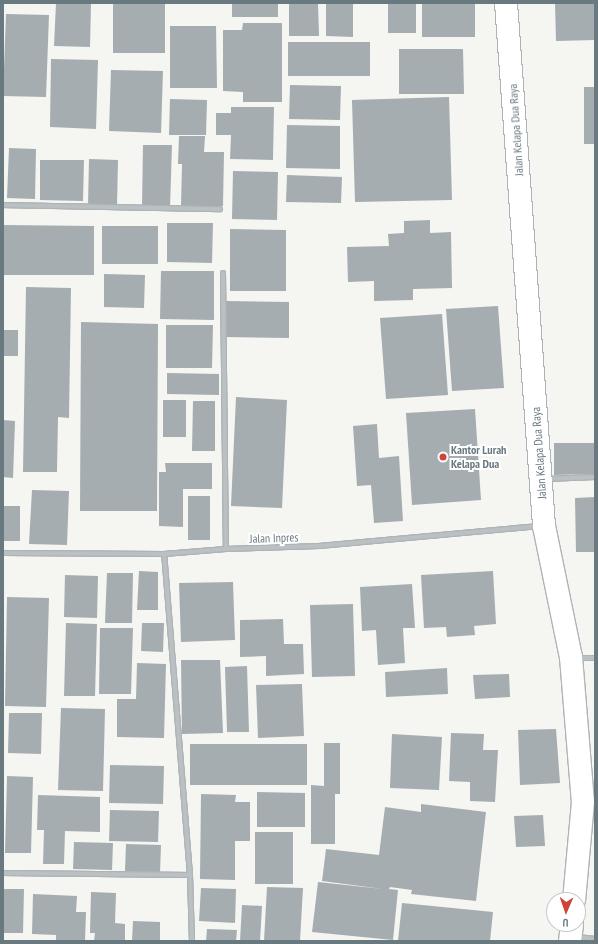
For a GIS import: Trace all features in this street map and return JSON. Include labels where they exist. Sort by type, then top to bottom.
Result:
[{"type":"street","name":"Jalan Kelapa Dua Raya","points":[[506,3],[544,526],[571,657],[583,802],[575,892]]},
{"type":"street","points":[[3,205],[220,209]]},
{"type":"street","points":[[223,273],[226,549]]},
{"type":"street","points":[[540,479],[595,477]]},
{"type":"street","name":"Jalan Inpres","points":[[3,553],[164,554],[226,549],[319,546],[544,526]]},
{"type":"street","points":[[164,554],[190,875],[192,941]]},
{"type":"street","points":[[571,657],[595,658]]},
{"type":"street","points":[[3,873],[190,875]]},
{"type":"street","points":[[571,934],[595,939]]},
{"type":"building","points":[[56,3],[91,3],[90,47],[54,46]]},
{"type":"building","points":[[113,3],[165,3],[165,53],[113,53]]},
{"type":"building","points":[[232,3],[278,3],[278,17],[232,17]]},
{"type":"building","points":[[289,3],[318,3],[319,36],[289,36]]},
{"type":"building","points":[[326,3],[353,3],[353,37],[326,36]]},
{"type":"building","points":[[388,3],[416,3],[416,33],[388,33]]},
{"type":"building","points":[[422,3],[475,3],[475,37],[422,37]]},
{"type":"building","points":[[555,3],[595,3],[595,40],[556,41]]},
{"type":"building","points":[[6,14],[49,15],[46,97],[3,96]]},
{"type":"building","points":[[243,23],[282,23],[282,102],[243,102],[243,92],[223,91],[223,30],[242,30]]},
{"type":"building","points":[[170,26],[216,26],[217,88],[170,88]]},
{"type":"building","points":[[288,42],[370,42],[370,76],[288,76]]},
{"type":"building","points":[[399,49],[463,49],[464,94],[399,94]]},
{"type":"building","points":[[51,59],[98,60],[96,129],[50,127]]},
{"type":"building","points":[[111,70],[163,71],[161,133],[109,131]]},
{"type":"building","points":[[290,85],[341,86],[340,120],[289,119]]},
{"type":"building","points":[[584,87],[595,87],[595,144],[584,144]]},
{"type":"building","points":[[449,97],[452,200],[355,202],[352,100]]},
{"type":"building","points":[[170,99],[207,100],[206,135],[169,135]]},
{"type":"building","points":[[231,107],[274,107],[273,160],[230,159],[231,135],[216,135],[216,113],[231,113]]},
{"type":"building","points":[[287,125],[340,126],[340,169],[286,168]]},
{"type":"building","points":[[179,136],[205,136],[204,152],[224,152],[223,206],[181,206],[182,164],[178,164]]},
{"type":"building","points":[[143,145],[172,145],[170,208],[142,207]]},
{"type":"building","points":[[9,148],[36,149],[35,199],[7,198]]},
{"type":"building","points":[[89,159],[118,160],[117,206],[88,206]]},
{"type":"building","points":[[40,160],[84,160],[83,201],[40,200]]},
{"type":"building","points":[[233,171],[278,172],[277,220],[232,219]]},
{"type":"building","points":[[287,175],[342,177],[341,203],[286,202]]},
{"type":"building","points":[[430,220],[430,233],[451,232],[452,288],[413,289],[413,300],[374,301],[374,281],[348,282],[347,247],[389,246],[388,234],[404,233],[404,221]]},
{"type":"building","points":[[167,223],[213,223],[212,263],[167,262]]},
{"type":"building","points":[[3,225],[94,226],[94,275],[3,275]]},
{"type":"building","points":[[102,226],[158,226],[158,264],[102,264]]},
{"type":"building","points":[[230,229],[286,230],[286,291],[230,291]]},
{"type":"building","points":[[161,271],[214,271],[214,320],[160,319]]},
{"type":"building","points":[[104,274],[145,275],[144,308],[104,307]]},
{"type":"building","points":[[26,287],[71,288],[69,418],[58,417],[57,472],[23,472]]},
{"type":"building","points":[[225,301],[289,302],[289,338],[225,337]]},
{"type":"building","points":[[498,306],[504,388],[452,391],[446,309]]},
{"type":"building","points":[[442,314],[448,395],[386,399],[380,318]]},
{"type":"building","points":[[81,322],[158,324],[157,511],[80,511]]},
{"type":"building","points":[[166,325],[213,325],[212,368],[166,368]]},
{"type":"building","points":[[3,330],[18,330],[18,356],[3,356]]},
{"type":"building","points":[[167,373],[219,374],[219,395],[167,394]]},
{"type":"building","points":[[236,397],[287,400],[282,508],[231,506]]},
{"type":"building","points":[[163,400],[186,400],[186,437],[163,437]]},
{"type":"building","points":[[193,401],[215,401],[215,451],[192,451]]},
{"type":"building","name":"Kantor Lurah Kelapa Dua","points":[[475,409],[481,500],[412,505],[406,413]]},
{"type":"building","points":[[3,420],[15,421],[13,478],[3,477]]},
{"type":"building","points":[[377,424],[379,458],[399,456],[403,521],[374,523],[371,485],[357,486],[353,426]]},
{"type":"building","points":[[554,443],[595,443],[595,474],[554,475]]},
{"type":"building","points":[[165,463],[212,463],[212,489],[183,489],[183,527],[159,526],[159,472],[166,472]]},
{"type":"building","points":[[32,490],[69,491],[67,545],[29,544]]},
{"type":"building","points":[[188,496],[210,496],[210,540],[188,540]]},
{"type":"building","points":[[595,497],[595,552],[576,552],[575,498]]},
{"type":"building","points":[[3,506],[20,506],[20,541],[3,541]]},
{"type":"building","points":[[139,571],[158,572],[158,610],[137,610]]},
{"type":"building","points":[[493,571],[496,624],[474,626],[475,635],[447,637],[446,627],[424,628],[421,575]]},
{"type":"building","points":[[107,573],[133,573],[132,623],[105,623]]},
{"type":"building","points":[[65,575],[98,576],[97,618],[64,617]]},
{"type":"building","points":[[233,582],[235,640],[181,642],[179,583]]},
{"type":"building","points":[[412,584],[415,628],[403,628],[405,663],[378,665],[376,630],[362,631],[360,587]]},
{"type":"building","points":[[7,597],[49,598],[46,707],[5,706]]},
{"type":"building","points":[[353,604],[355,676],[312,677],[310,605]]},
{"type":"building","points":[[283,619],[284,644],[303,644],[304,674],[266,676],[266,656],[240,657],[240,620]]},
{"type":"building","points":[[66,623],[97,624],[95,696],[64,696]]},
{"type":"building","points":[[142,623],[164,623],[163,652],[141,651]]},
{"type":"building","points":[[100,628],[133,628],[131,694],[99,694]]},
{"type":"building","points":[[181,660],[220,660],[223,733],[182,734]]},
{"type":"building","points":[[137,663],[166,664],[164,738],[117,737],[117,699],[136,699]]},
{"type":"building","points":[[247,666],[249,732],[227,732],[225,667]]},
{"type":"building","points":[[447,668],[448,694],[386,697],[385,672]]},
{"type":"building","points":[[509,674],[510,697],[475,699],[473,675]]},
{"type":"building","points":[[302,684],[304,736],[258,738],[256,685]]},
{"type":"building","points":[[61,708],[105,709],[103,791],[58,790]]},
{"type":"building","points":[[9,713],[42,713],[41,754],[8,753]]},
{"type":"building","points":[[556,729],[560,783],[520,785],[518,730]]},
{"type":"building","points":[[451,733],[484,734],[483,750],[498,750],[495,802],[470,801],[470,782],[449,781]]},
{"type":"building","points":[[392,734],[442,737],[439,790],[390,788]]},
{"type":"building","points":[[324,743],[340,743],[340,794],[335,794],[335,844],[311,844],[311,785],[324,786]]},
{"type":"building","points":[[190,744],[307,744],[307,785],[190,785]]},
{"type":"building","points":[[110,765],[164,766],[163,804],[109,803]]},
{"type":"building","points":[[7,776],[33,777],[31,853],[5,853]]},
{"type":"building","points":[[257,792],[305,793],[305,827],[257,827]]},
{"type":"building","points":[[201,794],[236,795],[235,802],[250,802],[250,841],[235,841],[235,880],[200,879]]},
{"type":"building","points":[[38,795],[100,797],[100,832],[65,831],[64,864],[43,864],[44,830],[37,830]]},
{"type":"building","points":[[421,804],[486,812],[476,901],[411,894],[412,890],[390,887],[389,889],[398,890],[393,940],[312,932],[318,882],[383,889],[322,881],[326,849],[379,855],[385,807],[421,812]]},
{"type":"building","points":[[110,810],[159,811],[158,842],[109,841]]},
{"type":"building","points":[[543,815],[545,846],[516,847],[514,816]]},
{"type":"building","points":[[255,832],[293,832],[293,884],[255,884]]},
{"type":"building","points":[[74,842],[113,843],[112,870],[73,869]]},
{"type":"building","points":[[126,844],[161,845],[160,873],[125,871]]},
{"type":"building","points":[[267,887],[303,888],[300,941],[264,941]]},
{"type":"building","points":[[201,888],[236,889],[235,923],[199,921]]},
{"type":"building","points":[[3,889],[24,889],[23,933],[3,933]]},
{"type":"building","points":[[91,892],[116,893],[115,923],[125,924],[125,941],[94,941],[95,933],[90,933]]},
{"type":"building","points":[[33,894],[77,896],[76,912],[86,912],[85,941],[56,941],[56,935],[32,934]]},
{"type":"building","points":[[402,903],[493,912],[490,941],[398,941]]},
{"type":"building","points":[[242,905],[262,906],[260,941],[240,941]]},
{"type":"building","points":[[133,921],[160,922],[160,941],[132,941]]},
{"type":"building","points":[[207,929],[237,930],[236,941],[206,941]]},
{"type":"place","name":"Kantor Lurah Kelapa Dua","points":[[443,457]]}]
